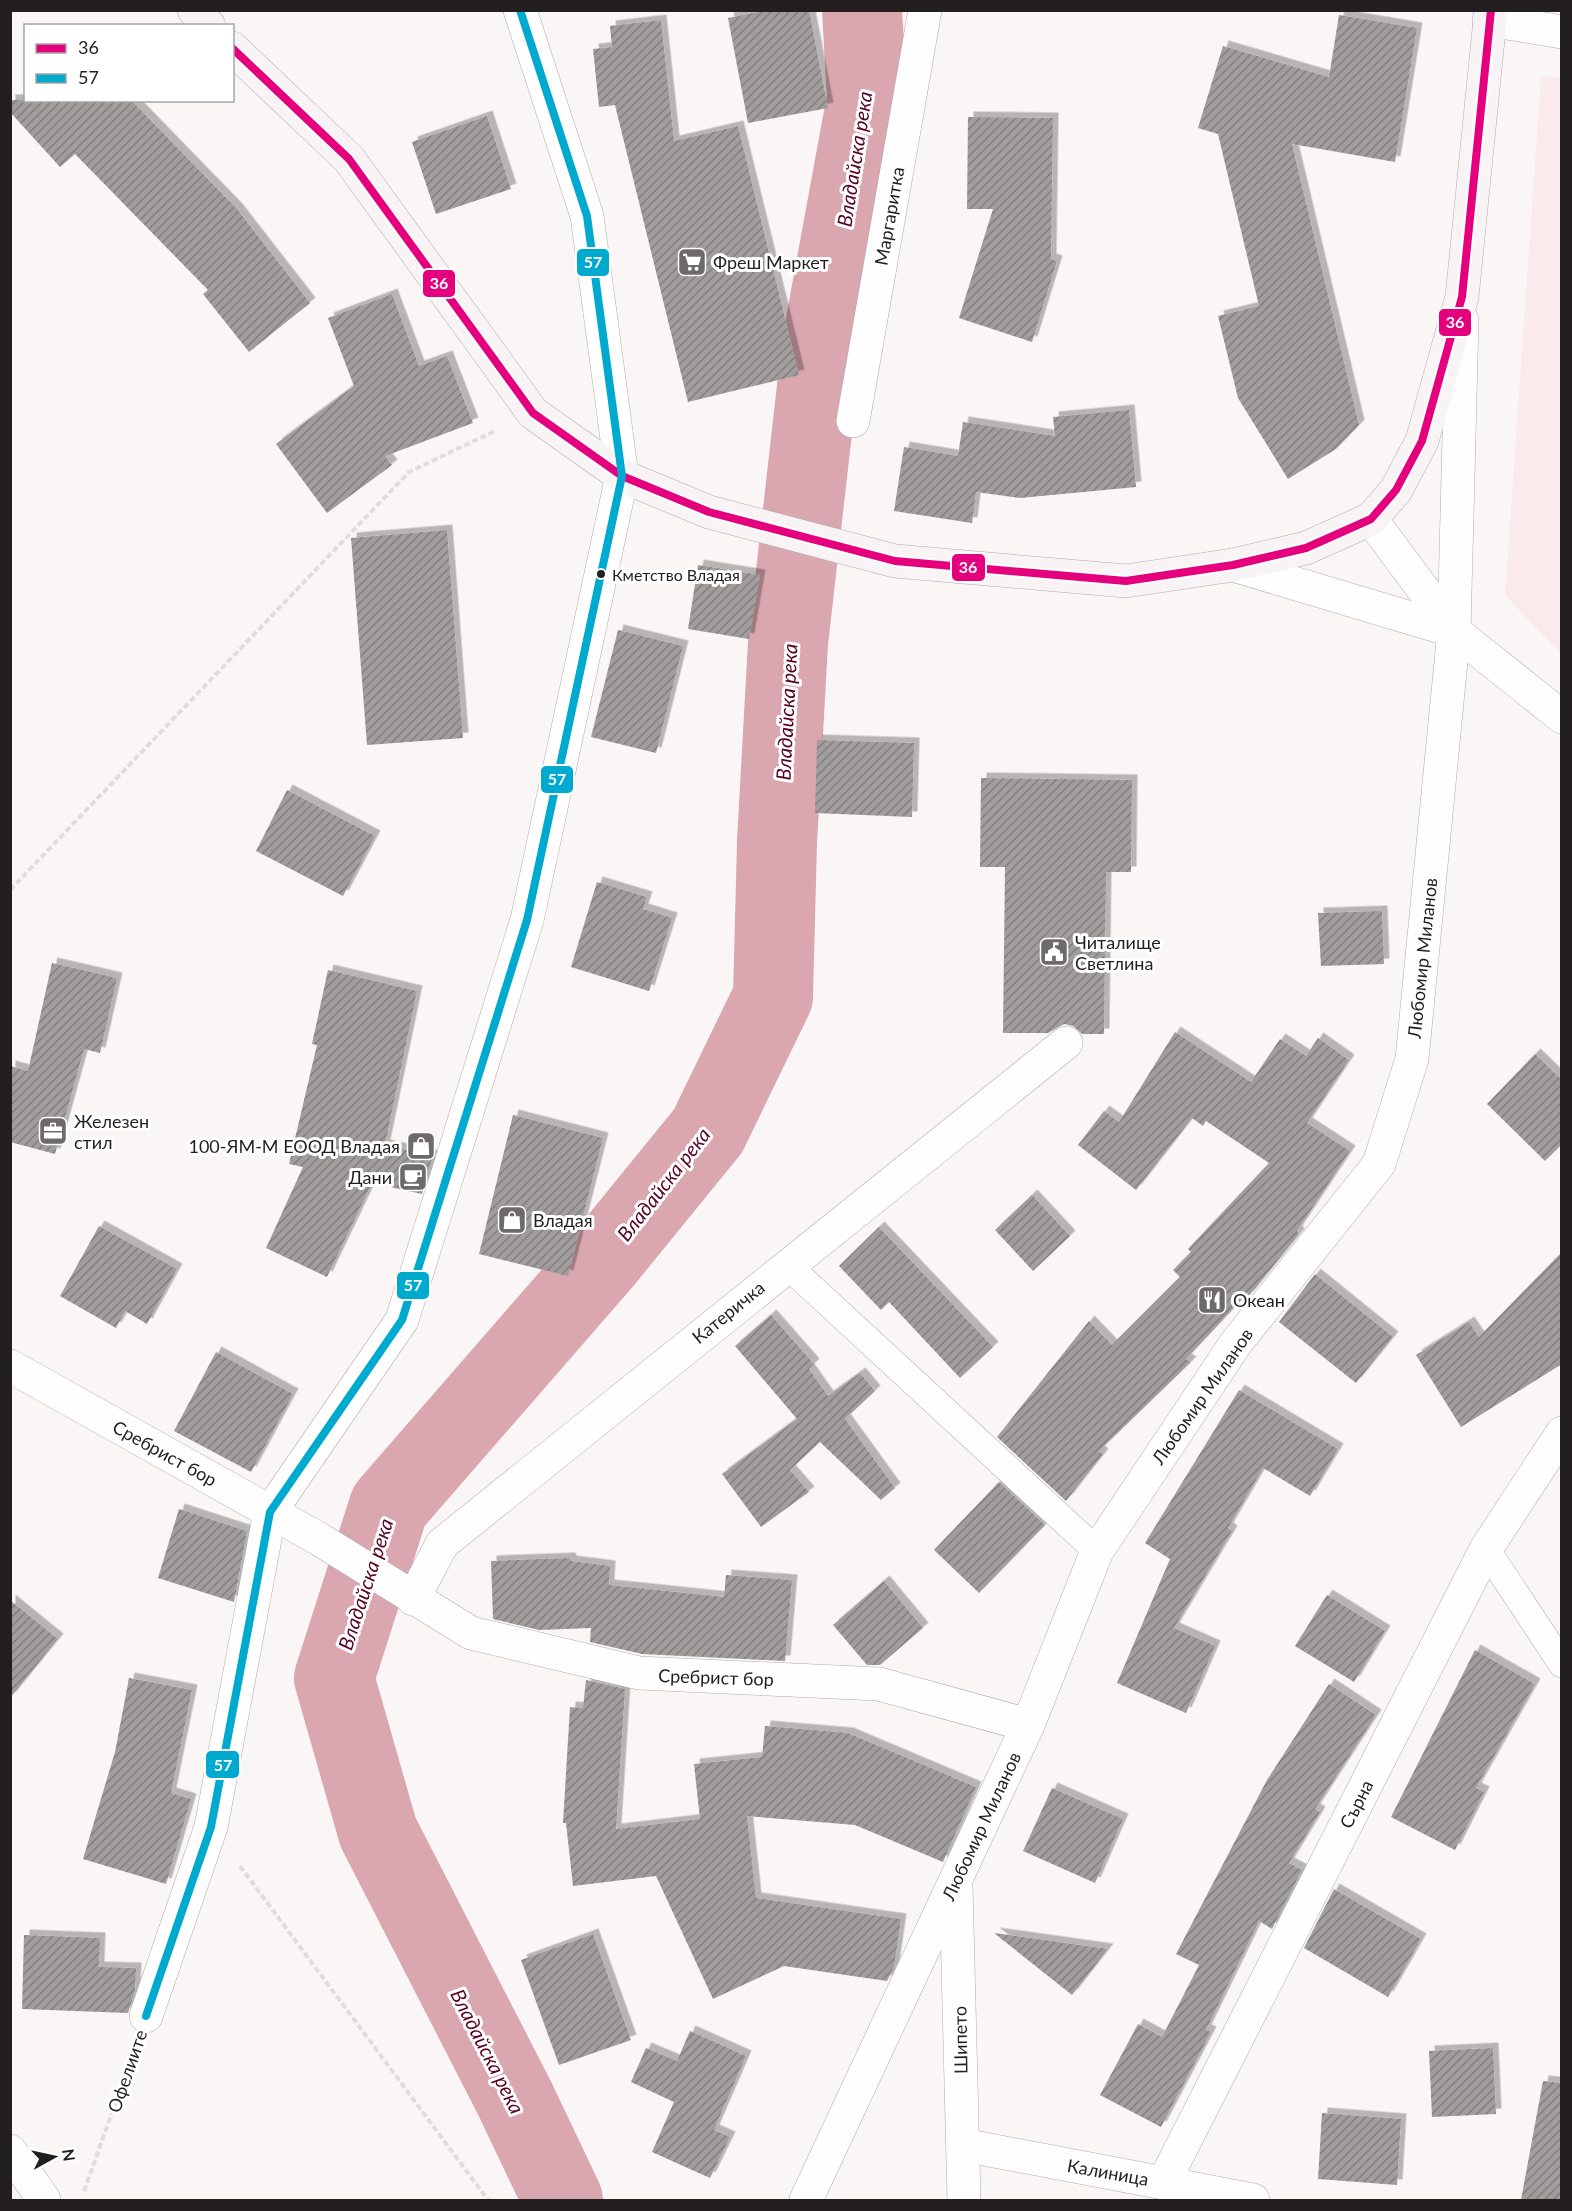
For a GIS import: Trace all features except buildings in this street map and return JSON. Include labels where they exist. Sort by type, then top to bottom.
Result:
[{"type":"street","points":[[194,10],[207,24]]},
{"type":"street","name":"Офелиите","points":[[146,2016],[212,1827],[270,1512],[402,1320],[527,920],[622,476],[587,216],[520,10]]},
{"type":"street","name":"Маргаритка","points":[[853,421],[925,10]]},
{"type":"street","points":[[234,50],[349,159],[533,412],[622,476],[709,512],[895,561],[1126,581],[1233,565],[1306,548],[1371,519],[1396,490],[1422,441],[1462,297],[1490,15],[1562,32]]},
{"type":"street","name":"Любомир Миланов","points":[[806,2200],[1028,1725],[1096,1551],[1236,1343],[1379,1164],[1412,1059],[1454,632],[1462,297]]},
{"type":"street","points":[[1371,519],[1454,632],[1562,717]]},
{"type":"street","points":[[1233,565],[1454,632]]},
{"type":"street","name":"Катеричка","points":[[413,1599],[442,1544],[1066,1043]]},
{"type":"street","name":"Сребрист бор","points":[[10,1366],[319,1539],[471,1633],[639,1673],[879,1684],[1028,1725]]},
{"type":"street","name":"Сърна","points":[[1164,2182],[1486,1549],[1562,1433]]},
{"type":"street","name":"Шипето","points":[[956,1878],[964,2200]]},
{"type":"street","name":"Калиница","points":[[963,2145],[1253,2200]]},
{"type":"street","points":[[10,2151],[44,2200]]},
{"type":"lane","points":[[787,1265],[1096,1551]]},
{"type":"lane","points":[[1486,1549],[1562,1664]]},
{"type":"path","points":[[10,890],[409,472],[533,412]]},
{"type":"path","points":[[212,1827],[488,2200]]},
{"type":"path","name":"Офелиите","points":[[81,2200],[146,2016]]},
{"type":"shaded area","points":[[1541,76],[1562,78],[1561,654],[1505,595]]},
{"type":"waterway","name":"Владайска река","points":[[563,2200],[515,2099],[378,1832],[334,1678],[389,1506],[603,1260],[708,1131],[773,997],[777,842],[788,643],[822,343],[867,98],[862,10]]},
{"type":"transit line","name":"57","points":[[146,2016],[211,1827],[270,1512],[402,1320],[527,920],[622,476],[587,216],[520,10]]},
{"type":"transit line","name":"36","points":[[234,50],[349,159],[533,413],[622,476],[709,512],[895,561],[1126,581],[1233,565],[1306,548],[1371,519],[1396,490],[1422,441],[1462,297],[1491,10]]},
{"type":"place","name":"Фреш Маркет","points":[[692,262]]},
{"type":"place","name":"Кметство Владая","points":[[601,574]]},
{"type":"place","name":"Читалище Светлина","points":[[1054,952]]},
{"type":"place","name":"Железен стил","points":[[53,1131]]},
{"type":"place","name":"100-ЯМ-М ЕООД Владая","points":[[421,1146]]},
{"type":"place","name":"Дани","points":[[413,1177]]},
{"type":"place","name":"Владая","points":[[512,1220]]},
{"type":"place","name":"Океан","points":[[1212,1300]]}]
